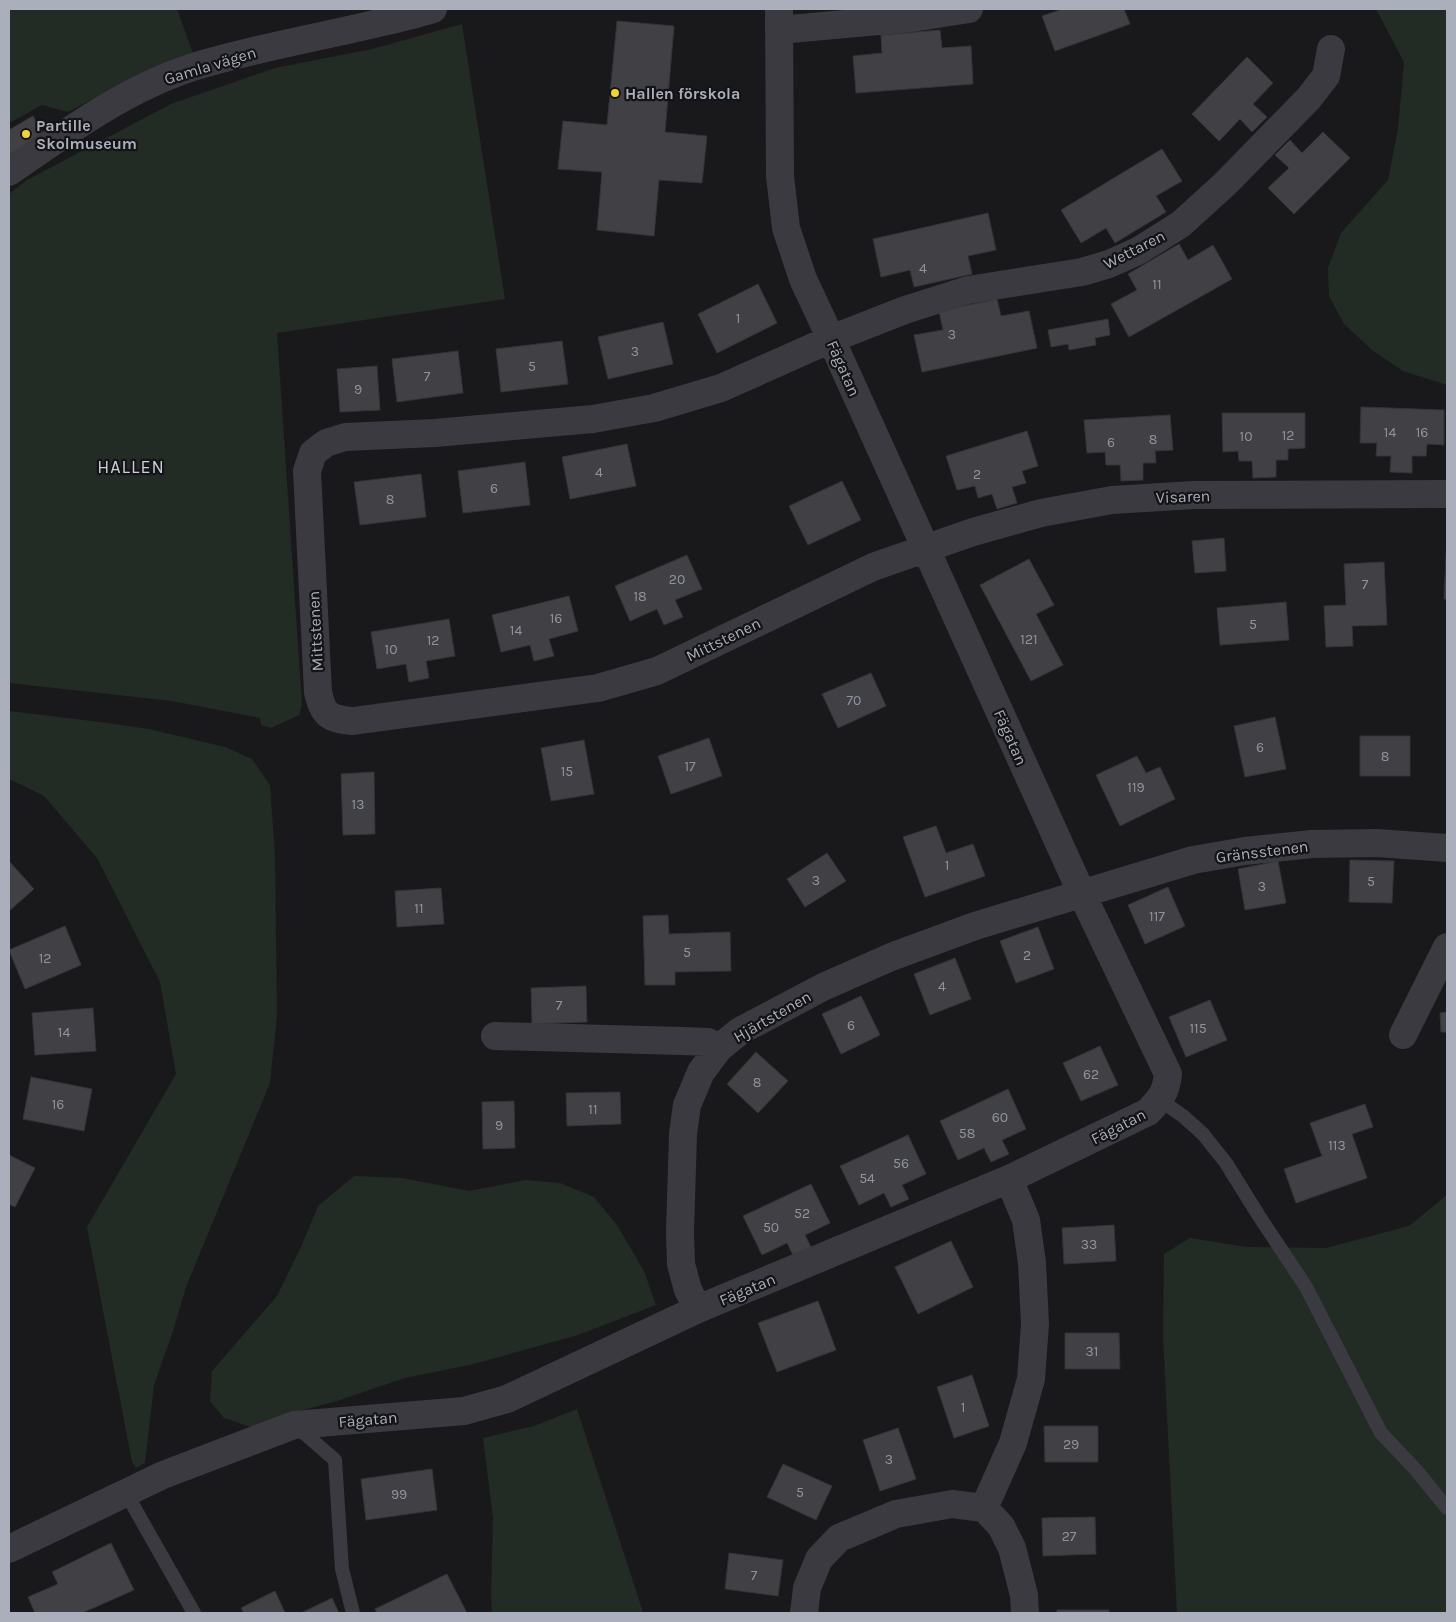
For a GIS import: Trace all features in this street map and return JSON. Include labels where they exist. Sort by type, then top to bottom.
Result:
[{"type":"street","name":"Gamla vägen","points":[[9,172],[84,121],[138,88],[192,68],[261,49],[338,33],[433,9]]},
{"type":"street","points":[[779,20],[912,18],[969,9]]},
{"type":"street","name":"Fägatan","points":[[9,1550],[163,1475],[294,1424],[464,1411],[516,1395],[698,1309],[1009,1179],[1148,1112],[1160,1100],[1167,1087],[1168,1074],[1082,894],[803,279],[786,228],[780,176],[779,20]]},
{"type":"street","name":"Wettaren","points":[[831,339],[905,310],[968,290],[1082,272],[1110,264],[1138,251],[1181,224],[1226,183],[1309,98],[1326,76],[1331,49]]},
{"type":"street","name":"Mittstenen","points":[[831,339],[721,388],[654,408],[593,420],[435,433],[345,437],[326,443],[313,453],[307,471],[318,692],[321,705],[328,716],[338,720],[353,721],[598,688],[657,671],[873,567],[925,548]]},
{"type":"street","name":"Visaren","points":[[925,548],[1041,513],[1112,500],[1194,495],[1447,494]]},
{"type":"street","name":"Gränsstenen","points":[[1082,894],[1194,860],[1246,851],[1312,844],[1354,843],[1447,848]]},
{"type":"street","name":"Hjärtstenen","points":[[698,1309],[688,1290],[682,1264],[680,1232],[684,1134],[687,1104],[701,1072],[719,1048],[740,1031],[858,971],[891,957],[968,929],[1082,894]]},
{"type":"street","points":[[1403,1035],[1447,947]]},
{"type":"street","points":[[495,1036],[682,1040],[708,1042],[719,1048]]},
{"type":"street","points":[[984,1508],[1015,1434],[1030,1379],[1035,1324],[1032,1263],[1026,1220],[1009,1179]]},
{"type":"street","points":[[804,1613],[807,1588],[819,1558],[839,1538],[896,1514],[952,1504],[984,1508],[1001,1526],[1012,1548],[1024,1595],[1025,1613]]},
{"type":"lane","points":[[1160,1100],[1183,1116],[1203,1134],[1226,1163],[1306,1288],[1381,1433],[1416,1470],[1447,1508]]},
{"type":"lane","points":[[294,1424],[335,1460],[342,1569],[353,1613]]},
{"type":"lane","points":[[126,1493],[194,1613]]},
{"type":"shaded area","points":[[9,9],[177,9],[194,56],[125,82],[68,112],[42,105],[9,123]]},
{"type":"shaded area","points":[[1376,9],[1447,9],[1447,385],[1403,371],[1372,350],[1344,324],[1329,296],[1328,268],[1341,233],[1388,180],[1398,129],[1404,62]]},
{"type":"shaded area","points":[[462,24],[505,299],[277,333],[302,705],[299,715],[271,728],[261,725],[260,718],[172,701],[9,683],[9,194],[27,180],[171,104],[275,68],[372,49]]},
{"type":"shaded area","points":[[9,711],[149,729],[225,747],[252,759],[270,785],[275,857],[277,1016],[270,1083],[186,1287],[154,1385],[145,1463],[136,1468],[132,1462],[87,1227],[176,1074],[160,982],[97,858],[44,796],[9,779]]},
{"type":"shaded area","points":[[354,1176],[402,1178],[469,1191],[526,1180],[560,1183],[594,1197],[617,1225],[644,1271],[656,1305],[578,1335],[474,1364],[405,1378],[251,1427],[224,1418],[210,1401],[212,1371],[277,1296],[301,1247],[318,1206]]},
{"type":"shaded area","points":[[1447,1195],[1447,1613],[1177,1613],[1163,1337],[1164,1254],[1190,1238],[1246,1247],[1326,1248],[1409,1226]]},
{"type":"shaded area","points":[[577,1409],[642,1613],[492,1613],[493,1518],[483,1438],[534,1426]]},
{"type":"building","points":[[1063,9],[1124,9],[1130,24],[1055,51],[1042,16]]},
{"type":"building","points":[[617,21],[674,26],[665,132],[707,136],[702,183],[659,180],[654,236],[597,230],[602,172],[558,169],[563,121],[607,125]]},
{"type":"building","points":[[940,30],[942,48],[971,46],[973,84],[856,93],[853,56],[882,53],[881,35]]},
{"type":"building","points":[[1247,57],[1273,83],[1253,104],[1267,117],[1252,132],[1240,119],[1219,141],[1192,114]]},
{"type":"building","name":"Partille Skolmuseum","points":[[33,116],[46,138],[11,159],[9,155],[9,130]]},
{"type":"building","points":[[1323,132],[1350,158],[1294,214],[1268,188],[1289,168],[1275,155],[1290,140],[1302,153]]},
{"type":"building","points":[[1162,149],[1182,181],[1156,196],[1166,212],[1115,243],[1106,228],[1081,243],[1061,210]]},
{"type":"building","points":[[988,213],[996,250],[968,256],[972,274],[914,287],[910,270],[881,277],[873,239]]},
{"type":"building","points":[[1179,244],[1188,260],[1213,245],[1232,279],[1129,337],[1111,304],[1137,290],[1128,274]]},
{"type":"building","points":[[758,284],[777,323],[717,353],[698,314]]},
{"type":"building","points":[[997,299],[1001,316],[1029,311],[1037,348],[922,372],[914,335],[943,330],[939,311]]},
{"type":"building","points":[[1108,319],[1110,335],[1095,338],[1096,345],[1069,350],[1068,344],[1051,347],[1048,330]]},
{"type":"building","points":[[663,322],[673,364],[608,379],[598,337]]},
{"type":"building","points":[[562,341],[568,384],[501,392],[496,349]]},
{"type":"building","points":[[458,351],[463,393],[397,402],[392,359]]},
{"type":"building","points":[[377,366],[380,410],[340,412],[337,369]]},
{"type":"building","points":[[1361,407],[1444,410],[1444,445],[1427,444],[1426,456],[1412,456],[1412,473],[1390,472],[1391,456],[1376,456],[1377,443],[1360,443]]},
{"type":"building","points":[[1222,413],[1305,413],[1305,448],[1288,449],[1288,460],[1276,460],[1276,477],[1253,478],[1252,461],[1239,461],[1238,451],[1223,452]]},
{"type":"building","points":[[1170,415],[1173,450],[1155,451],[1156,463],[1143,463],[1143,480],[1121,481],[1120,465],[1106,465],[1105,452],[1087,453],[1084,420]]},
{"type":"building","points":[[1027,431],[1038,466],[1022,471],[1026,483],[1012,487],[1017,503],[997,509],[992,494],[978,498],[975,486],[957,490],[946,456]]},
{"type":"building","points":[[627,444],[636,486],[570,499],[562,457]]},
{"type":"building","points":[[525,462],[530,505],[463,513],[458,471]]},
{"type":"building","points":[[421,474],[426,517],[360,525],[354,482]]},
{"type":"building","points":[[842,481],[861,520],[808,545],[789,506]]},
{"type":"building","points":[[1447,537],[1447,599],[1444,599]]},
{"type":"building","points":[[1224,538],[1226,571],[1195,573],[1192,541]]},
{"type":"building","points":[[687,555],[702,589],[675,600],[683,617],[664,625],[657,609],[630,621],[615,586]]},
{"type":"building","points":[[1029,559],[1054,605],[1036,614],[1063,665],[1031,681],[980,585]]},
{"type":"building","points":[[1384,562],[1387,625],[1352,626],[1353,646],[1326,647],[1324,606],[1346,605],[1344,564]]},
{"type":"building","points":[[569,596],[578,631],[549,639],[554,656],[534,661],[530,645],[501,652],[492,615]]},
{"type":"building","points":[[1286,602],[1289,640],[1220,645],[1217,608]]},
{"type":"building","points":[[449,619],[455,656],[426,661],[429,678],[409,682],[406,664],[377,669],[371,632]]},
{"type":"building","points":[[871,673],[886,706],[838,728],[822,694]]},
{"type":"building","points":[[1275,717],[1286,769],[1245,777],[1234,726]]},
{"type":"building","points":[[1360,736],[1410,736],[1410,776],[1360,776]]},
{"type":"building","points":[[709,738],[722,776],[671,794],[658,756]]},
{"type":"building","points":[[584,740],[594,794],[551,801],[541,748]]},
{"type":"building","points":[[1137,756],[1146,773],[1160,767],[1175,799],[1120,826],[1096,775]]},
{"type":"building","points":[[374,772],[375,834],[343,835],[341,774]]},
{"type":"building","points":[[936,826],[946,853],[973,844],[985,876],[925,897],[903,837]]},
{"type":"building","points":[[827,853],[846,881],[805,907],[787,879]]},
{"type":"building","points":[[1350,860],[1394,861],[1392,903],[1349,902]]},
{"type":"building","points":[[9,861],[34,889],[9,911]]},
{"type":"building","points":[[1278,861],[1286,903],[1245,910],[1238,869]]},
{"type":"building","points":[[1168,887],[1185,926],[1145,944],[1128,905]]},
{"type":"building","points":[[441,888],[444,924],[397,927],[395,891]]},
{"type":"building","points":[[668,915],[669,934],[730,932],[731,971],[675,972],[675,985],[645,985],[643,916]]},
{"type":"building","points":[[65,926],[81,965],[25,989],[9,950]]},
{"type":"building","points":[[1038,927],[1054,969],[1016,983],[1000,941]]},
{"type":"building","points":[[955,958],[971,999],[930,1015],[914,974]]},
{"type":"building","points":[[586,986],[587,1022],[532,1024],[531,988]]},
{"type":"building","points":[[861,996],[880,1035],[841,1054],[822,1014]]},
{"type":"building","points":[[1210,1000],[1227,1040],[1186,1057],[1169,1017]]},
{"type":"building","points":[[93,1008],[96,1051],[35,1055],[32,1013]]},
{"type":"building","points":[[1447,1012],[1447,1032],[1441,1032],[1440,1013]]},
{"type":"building","points":[[1100,1046],[1118,1085],[1081,1101],[1063,1063]]},
{"type":"building","points":[[756,1052],[788,1081],[758,1113],[727,1084]]},
{"type":"building","points":[[31,1077],[92,1089],[84,1131],[23,1119]]},
{"type":"building","points":[[1008,1089],[1026,1129],[1002,1140],[1009,1154],[991,1162],[984,1148],[958,1160],[940,1121]]},
{"type":"building","points":[[620,1092],[621,1124],[567,1126],[566,1093]]},
{"type":"building","points":[[514,1101],[515,1148],[483,1149],[482,1102]]},
{"type":"building","points":[[1365,1104],[1373,1127],[1352,1134],[1367,1178],[1296,1203],[1284,1169],[1322,1156],[1310,1123]]},
{"type":"building","points":[[908,1135],[926,1174],[902,1185],[909,1199],[891,1207],[884,1193],[859,1205],[840,1166]]},
{"type":"building","points":[[9,1155],[35,1168],[15,1207],[9,1204]]},
{"type":"building","points":[[811,1184],[830,1223],[805,1235],[812,1249],[794,1257],[787,1243],[762,1255],[743,1216]]},
{"type":"building","points":[[1114,1225],[1116,1261],[1064,1264],[1062,1228]]},
{"type":"building","points":[[951,1241],[973,1287],[918,1314],[895,1267]]},
{"type":"building","points":[[818,1301],[836,1350],[777,1372],[758,1323]]},
{"type":"building","points":[[1065,1333],[1119,1333],[1120,1369],[1065,1369]]},
{"type":"building","points":[[972,1375],[989,1426],[954,1438],[937,1387]]},
{"type":"building","points":[[1044,1426],[1098,1426],[1098,1462],[1045,1462]]},
{"type":"building","points":[[898,1428],[916,1479],[880,1491],[863,1440]]},
{"type":"building","points":[[783,1464],[832,1486],[816,1520],[767,1497]]},
{"type":"building","points":[[432,1469],[437,1510],[366,1520],[361,1479]]},
{"type":"building","points":[[1095,1517],[1096,1554],[1043,1556],[1042,1518]]},
{"type":"building","points":[[111,1543],[134,1590],[82,1613],[35,1613],[28,1597],[58,1584],[52,1572]]},
{"type":"building","points":[[729,1553],[783,1560],[778,1596],[725,1589]]},
{"type":"building","points":[[447,1574],[467,1613],[377,1613],[375,1609]]},
{"type":"building","points":[[275,1591],[285,1613],[244,1613],[241,1608]]},
{"type":"building","points":[[332,1598],[339,1613],[301,1613]]},
{"type":"building","points":[[1057,1610],[1109,1610],[1109,1613],[1057,1613]]},
{"type":"place","name":"Hallen förskola","points":[[615,93]]},
{"type":"place","name":"Partille Skolmuseum","points":[[26,134]]},
{"type":"district","name":"HALLEN","points":[[131,467]]}]
